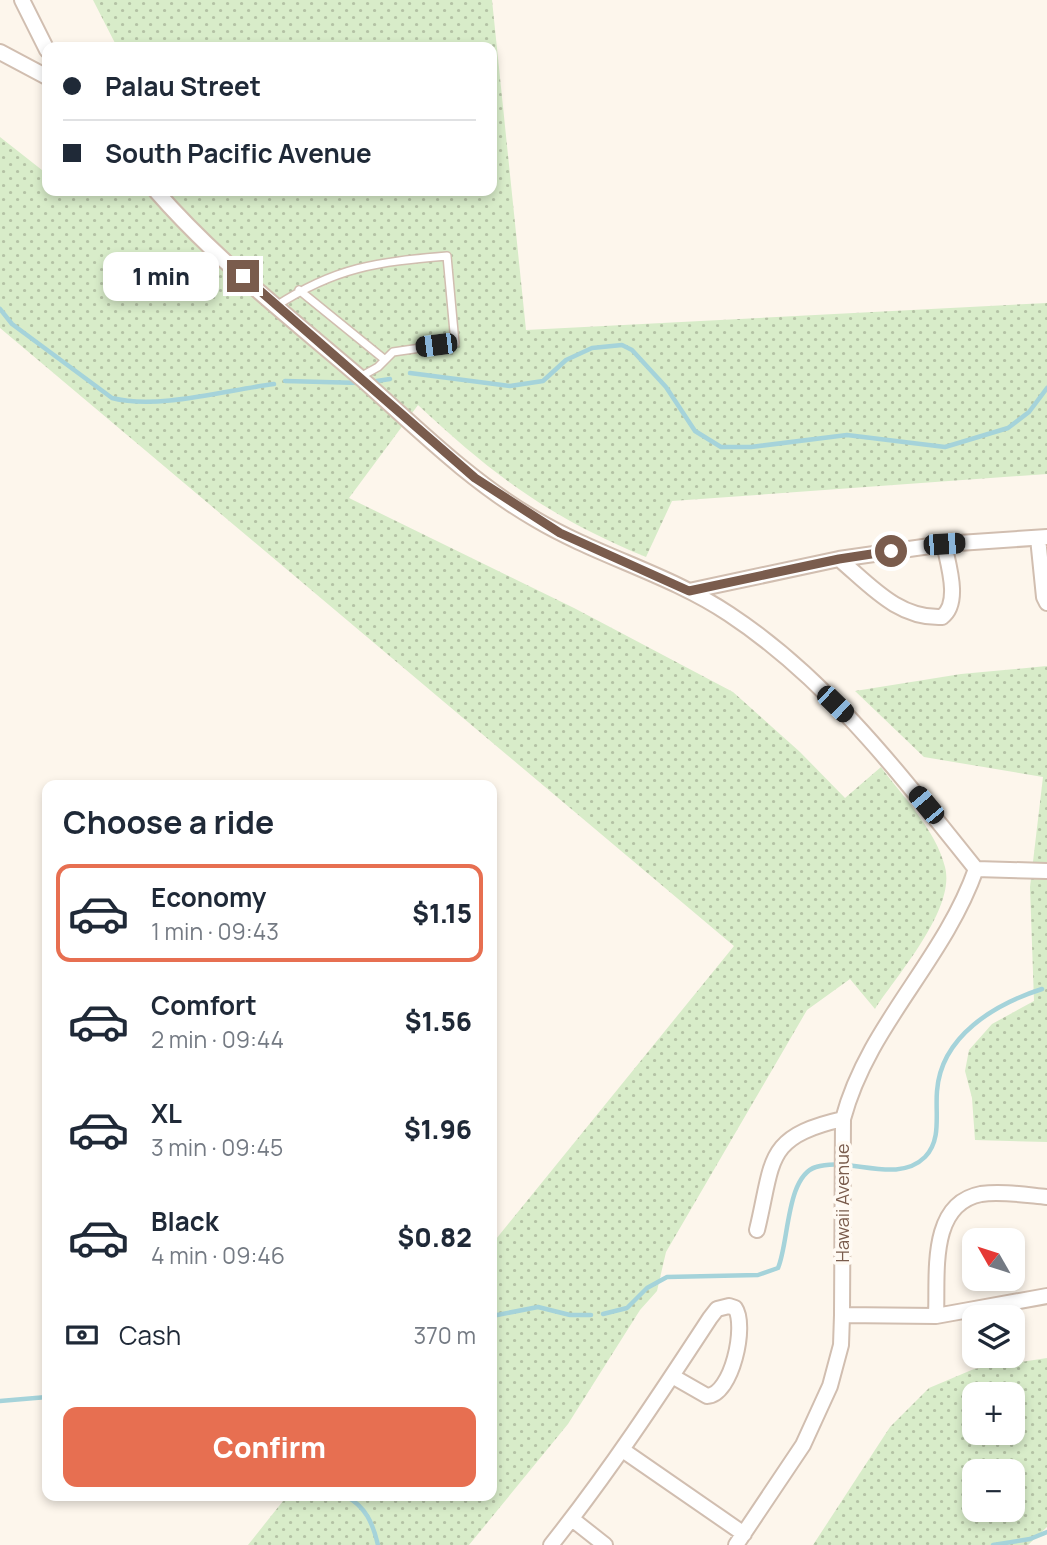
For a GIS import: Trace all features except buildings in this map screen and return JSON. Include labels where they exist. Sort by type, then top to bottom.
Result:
[{"type":"street","points":[[22,0],[43,42]]},
{"type":"street","points":[[0,52],[42,74]]},
{"type":"street","points":[[161,196],[192,230],[275,306],[475,478],[534,519],[689,591],[729,614],[778,651],[869,737],[976,869],[1047,871]]},
{"type":"street","points":[[689,591],[839,559],[944,544],[1042,537],[1044,597],[1047,603]]},
{"type":"street","points":[[839,559],[900,610],[922,618],[942,617],[949,610],[952,600],[944,544]]},
{"type":"street","name":"Hawaii Avenue","points":[[740,1539],[803,1445],[820,1413],[841,1345],[843,1119],[852,1086],[865,1058],[951,928],[976,869]]},
{"type":"street","points":[[757,1230],[781,1146],[800,1132],[843,1119]]},
{"type":"street","points":[[936,1316],[942,1227],[953,1209],[971,1197],[985,1194],[1047,1196]]},
{"type":"street","points":[[842,1315],[936,1316],[1047,1296]]},
{"type":"street","points":[[551,1545],[624,1451],[672,1376],[717,1309],[729,1306],[735,1308],[740,1327],[729,1378],[722,1390],[708,1396],[672,1376]]},
{"type":"street","points":[[624,1451],[740,1539]]},
{"type":"street","points":[[572,1519],[605,1545]]},
{"type":"lane","points":[[275,306],[299,290],[358,266],[447,256],[455,343],[398,350],[384,359],[363,381]]},
{"type":"lane","points":[[299,290],[384,359]]},
{"type":"green space","points":[[93,0],[492,0],[496,42],[114,42]]},
{"type":"green space","points":[[497,49],[526,330],[1047,303],[1047,474],[672,501],[646,557],[580,526],[524,493],[472,453],[418,405],[349,498],[574,608],[733,692],[800,752],[845,798],[881,767],[927,827],[945,867],[946,884],[942,902],[933,921],[910,960],[875,1009],[850,979],[807,1010],[666,1252],[657,1291],[640,1310],[568,1424],[469,1545],[248,1545],[283,1501],[497,1501],[497,1238],[734,946],[0,328],[0,137],[42,170],[42,196],[497,196]]},
{"type":"green space","points":[[1047,666],[1047,1142],[975,1140],[972,1098],[965,1071],[969,1050],[992,1024],[1034,1001],[1030,887],[1043,777],[924,757],[855,691],[961,674]]},
{"type":"green space","points":[[1047,1358],[1047,1527],[1028,1545],[813,1545],[890,1427],[929,1388],[974,1369],[1025,1368],[1025,1361]]},
{"type":"waterway","points":[[0,309],[12,324],[112,398],[150,402],[193,398],[274,384]]},
{"type":"waterway","points":[[410,373],[510,386],[543,381],[566,360],[592,348],[622,345],[632,350],[666,387],[695,431],[721,447],[751,447],[847,435],[945,447],[1008,428],[1029,412],[1047,388]]},
{"type":"waterway","points":[[370,382],[390,379]]},
{"type":"waterway","points":[[285,381],[361,383]]},
{"type":"waterway","points":[[603,1314],[627,1308],[647,1288],[667,1277],[758,1275],[778,1268],[794,1196],[806,1173],[816,1167],[829,1165],[901,1169],[914,1165],[925,1157],[934,1143],[937,1091],[948,1054],[973,1025],[989,1013],[1042,989]]},
{"type":"waterway","points":[[497,1315],[538,1307],[570,1315],[591,1315]]},
{"type":"waterway","points":[[0,1401],[42,1397]]},
{"type":"waterway","points":[[353,1501],[368,1516],[378,1545]]},
{"type":"waterway","points":[[993,1545],[1030,1539],[1047,1532]]},
{"type":"route","points":[[243,276],[475,478],[504,499],[560,533],[689,591],[839,559],[891,551]]}]
